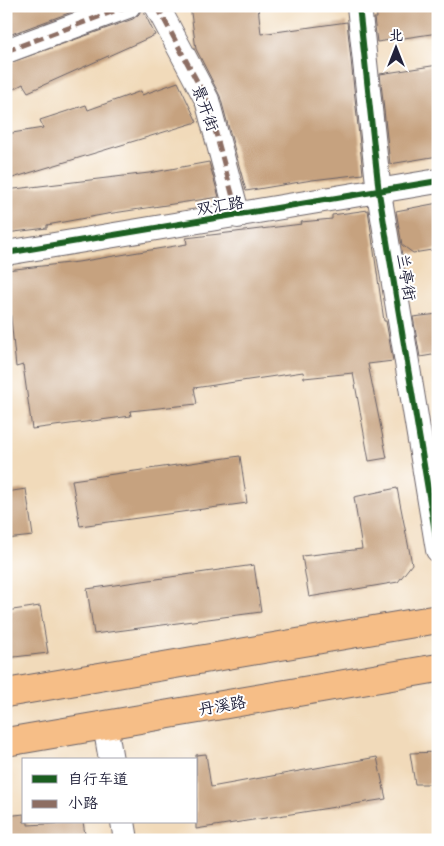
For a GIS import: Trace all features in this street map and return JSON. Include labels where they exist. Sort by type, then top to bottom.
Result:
[{"type":"main road","points":[[6,693],[438,619]]},
{"type":"main road","name":"丹溪路","points":[[6,742],[438,668]]},
{"type":"street","points":[[6,51],[128,6]]},
{"type":"street","name":"景开街","points":[[157,6],[207,100],[238,216]]},
{"type":"street","name":"兰亭街","points":[[359,6],[379,193],[438,550]]},
{"type":"street","name":"双汇路","points":[[6,253],[379,193],[438,181]]},
{"type":"street","points":[[105,725],[111,758]]},
{"type":"street","points":[[123,824],[126,840]]},
{"type":"building","points":[[6,6],[88,6],[6,36]]},
{"type":"building","points":[[190,6],[258,6],[261,34],[347,22],[363,174],[246,191],[220,96],[196,49]]},
{"type":"building","points":[[376,6],[438,6],[438,33],[377,42],[374,18],[377,18]]},
{"type":"building","points":[[142,8],[155,35],[28,92],[23,84],[6,93],[6,64],[133,19]]},
{"type":"building","points":[[438,65],[438,156],[390,164],[380,74]]},
{"type":"building","points":[[178,82],[197,122],[6,180],[6,134],[43,128],[40,120],[86,105],[88,110],[141,91],[142,95]]},
{"type":"building","points":[[209,162],[219,197],[107,214],[47,225],[47,228],[6,233],[6,190],[149,173]]},
{"type":"building","points":[[438,203],[438,249],[413,253],[402,245],[396,211]]},
{"type":"building","points":[[368,210],[384,321],[386,321],[393,361],[368,364],[387,458],[369,461],[353,373],[304,378],[303,372],[194,388],[197,404],[130,411],[131,416],[32,429],[23,365],[16,367],[6,270],[78,262],[187,244],[186,238],[302,224],[301,222],[332,219],[332,215]]},
{"type":"building","points":[[438,314],[438,354],[420,357],[413,317]]},
{"type":"building","points":[[240,456],[247,503],[80,526],[72,480]]},
{"type":"building","points":[[397,488],[412,564],[398,582],[309,597],[302,556],[362,549],[354,497]]},
{"type":"building","points":[[26,489],[33,536],[6,539],[6,492]]},
{"type":"building","points":[[254,565],[261,612],[94,634],[87,589]]},
{"type":"building","points":[[40,606],[48,653],[6,658],[6,611]]},
{"type":"building","points":[[438,752],[438,784],[415,784],[410,753]]},
{"type":"building","points":[[206,754],[211,787],[377,757],[386,799],[196,829],[196,824],[198,824],[198,758],[196,758],[196,755]]},
{"type":"building","points":[[22,814],[22,824],[28,825],[83,824],[86,840],[6,840],[6,816]]},
{"type":"marked path","points":[[6,51],[128,6]]},
{"type":"marked path","points":[[157,6],[207,100],[238,216]]},
{"type":"cycle path","points":[[359,6],[379,193],[438,550]]},
{"type":"cycle path","points":[[6,253],[438,181]]}]
